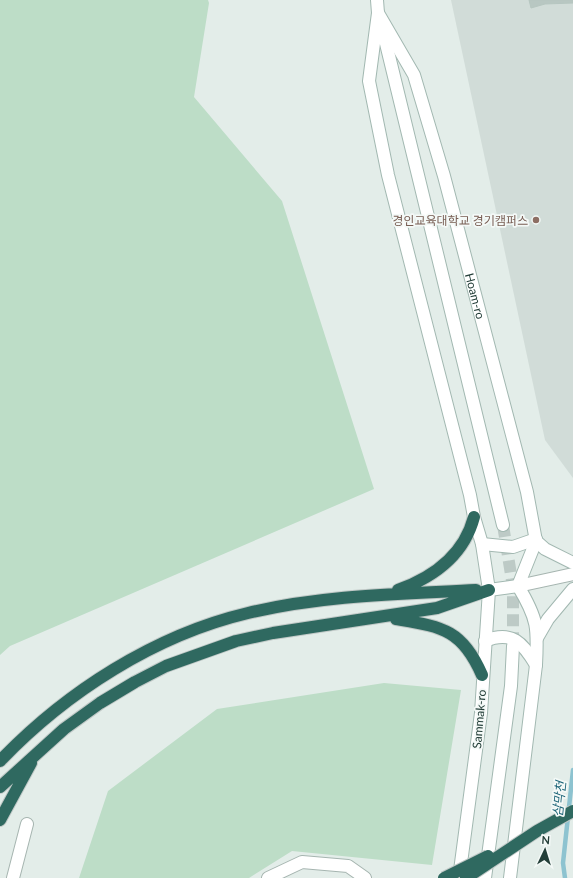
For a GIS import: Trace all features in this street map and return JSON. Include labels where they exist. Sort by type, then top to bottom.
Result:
[{"type":"highway","points":[[0,761],[44,719],[91,684],[138,656],[175,638],[209,624],[248,613],[297,603],[396,591],[426,579],[458,551],[470,531],[474,517]]},
{"type":"highway","points":[[377,594],[489,590]]},
{"type":"highway","points":[[0,787],[64,729],[100,703],[135,682],[166,666],[236,641],[273,633],[437,608],[489,590]]},
{"type":"highway","points":[[385,616],[439,628],[454,636],[465,644],[474,656],[482,675]]},
{"type":"highway","points":[[0,820],[35,754]]},
{"type":"highway","points":[[466,878],[537,832],[573,811]]},
{"type":"highway","points":[[444,878],[537,832]]},
{"type":"main road","name":"Hoam-ro","points":[[376,0],[503,525]]},
{"type":"main road","name":"Hoam-ro","points":[[378,13],[369,81],[388,175],[482,544],[489,590]]},
{"type":"main road","name":"Hoam-ro","points":[[378,13],[414,75],[446,184],[526,492],[536,540]]},
{"type":"main road","points":[[482,544],[513,547],[536,540]]},
{"type":"main road","points":[[536,540],[545,549],[573,563]]},
{"type":"main road","points":[[518,586],[536,540]]},
{"type":"main road","points":[[489,590],[518,586],[573,574]]},
{"type":"main road","points":[[510,878],[536,666],[537,638],[535,617],[518,586]]},
{"type":"main road","name":"Sammak-ro","points":[[459,878],[481,713],[482,675],[489,590]]},
{"type":"main road","points":[[537,638],[548,618],[573,590]]},
{"type":"main road","points":[[485,641],[502,636],[521,643],[536,666]]},
{"type":"main road","points":[[485,878],[511,686],[513,646]]},
{"type":"main road","points":[[13,878],[27,824]]},
{"type":"main road","points":[[268,878],[302,862],[348,866],[365,878]]},
{"type":"shaded area","name":"경인교육대학교 경기캠퍼스","points":[[451,0],[573,0],[573,478],[545,440]]},
{"type":"green space","points":[[0,0],[208,0],[209,3],[194,97],[282,201],[374,489],[10,646],[0,655]]},
{"type":"green space","points":[[384,683],[461,690],[432,865],[292,851],[249,878],[79,878],[108,791],[217,709]]},
{"type":"building","points":[[529,0],[573,0],[573,3],[545,4],[531,8]]},
{"type":"waterway","name":"삼막천","points":[[565,878],[563,863],[573,770]]},
{"type":"tunnel","points":[[503,525],[513,587],[513,646]]},
{"type":"place","name":"경인교육대학교 경기캠퍼스","points":[[536,220]]}]
